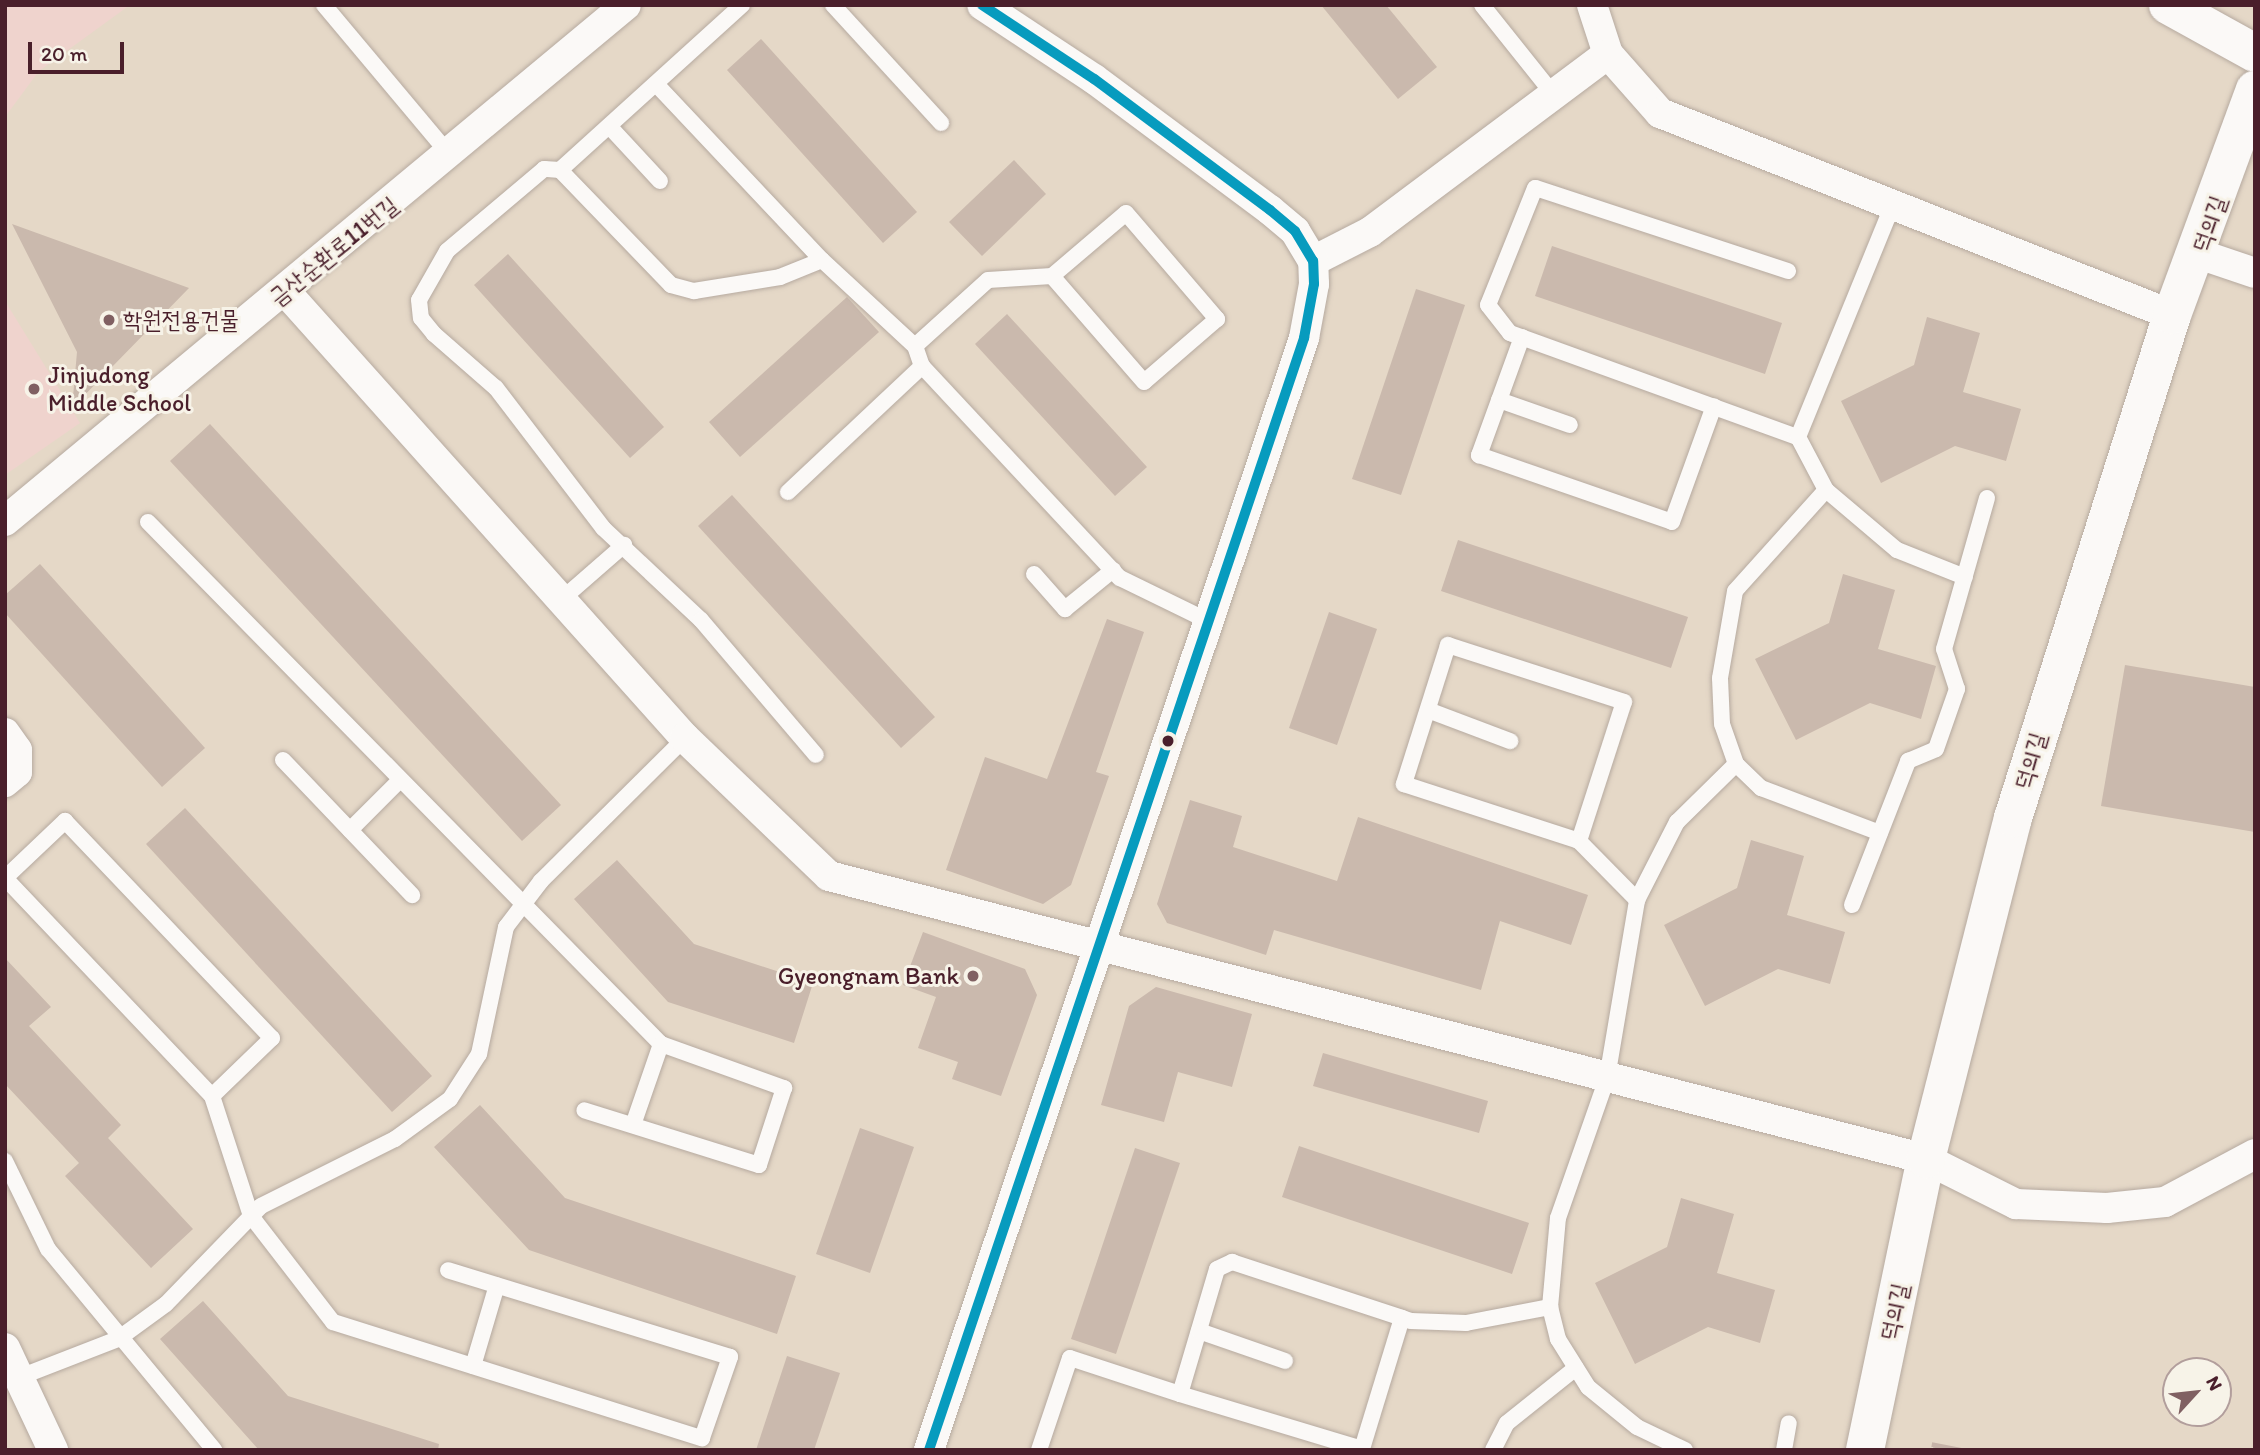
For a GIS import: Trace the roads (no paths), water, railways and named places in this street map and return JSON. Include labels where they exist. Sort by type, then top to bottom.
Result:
[{"type":"street","name":"금산순환로11번길","points":[[5,521],[450,155],[626,5]]},
{"type":"street","points":[[929,1450],[1101,943],[1204,619],[1304,338],[1313,261],[1295,231],[1270,210],[1094,79],[982,5]]},
{"type":"street","points":[[1592,5],[1608,54],[1660,113],[2172,314]]},
{"type":"street","points":[[2168,5],[2255,53]]},
{"type":"street","points":[[1313,261],[1370,232],[1608,54]]},
{"type":"street","name":"덕의길","points":[[1865,1450],[1926,1159],[2017,805],[2172,314],[2200,254],[2255,90]]},
{"type":"street","points":[[2200,254],[2255,273]]},
{"type":"street","points":[[285,290],[685,738],[829,876],[1101,943],[1607,1078],[1926,1159],[2016,1204],[2107,1208],[2165,1202],[2255,1154]]},
{"type":"street","points":[[5,733],[17,750],[17,772],[5,782]]},
{"type":"street","points":[[5,1348],[53,1450]]},
{"type":"lane","points":[[324,5],[450,155]]},
{"type":"lane","points":[[559,170],[742,5]]},
{"type":"lane","points":[[833,5],[941,124]]},
{"type":"lane","points":[[1482,5],[1553,94]]},
{"type":"lane","points":[[656,84],[822,260],[915,346],[922,366],[1113,570],[1204,619]]},
{"type":"lane","points":[[609,126],[660,181]]},
{"type":"lane","points":[[816,755],[701,620],[561,479],[496,388],[421,318],[426,279],[447,251],[544,169],[559,170],[671,285],[694,291],[780,277],[822,260]]},
{"type":"lane","points":[[1788,271],[1535,188],[1489,305],[1510,333],[1798,437],[1826,490],[1897,550],[1965,578]]},
{"type":"lane","points":[[1798,437],[1893,204]]},
{"type":"lane","points":[[915,346],[988,280],[1052,276],[1126,213],[1216,318],[1144,382],[1052,276]]},
{"type":"lane","points":[[1522,337],[1479,455],[1672,522],[1714,406]]},
{"type":"lane","points":[[788,492],[922,366]]},
{"type":"lane","points":[[1499,400],[1570,425]]},
{"type":"lane","points":[[1826,490],[1735,591],[1720,678],[1722,724],[1736,764],[1761,788],[1880,833]]},
{"type":"lane","points":[[1852,905],[1908,761],[1936,749],[1957,689],[1944,649],[1987,498]]},
{"type":"lane","points":[[148,522],[398,782],[662,1044],[784,1088],[759,1166],[584,1110]]},
{"type":"lane","points":[[561,600],[624,545]]},
{"type":"lane","points":[[1034,574],[1065,609],[1113,570]]},
{"type":"lane","points":[[1579,841],[1624,702],[1448,645],[1404,784],[1579,841],[1637,900]]},
{"type":"lane","points":[[1427,710],[1510,741]]},
{"type":"lane","points":[[20,1377],[118,1339],[166,1304],[251,1216],[396,1139],[450,1099],[479,1054],[506,928],[522,906],[685,738]]},
{"type":"lane","points":[[284,760],[412,895]]},
{"type":"lane","points":[[1685,1450],[1637,1427],[1588,1387],[1558,1339],[1550,1307],[1558,1218],[1607,1078],[1637,900],[1677,822],[1736,764]]},
{"type":"lane","points":[[350,830],[398,782]]},
{"type":"lane","points":[[212,1096],[272,1038],[65,821],[5,878],[212,1096],[251,1216],[333,1322],[702,1438],[730,1357],[449,1270]]},
{"type":"lane","points":[[633,1125],[662,1044]]},
{"type":"lane","points":[[5,1161],[48,1249],[118,1339],[214,1450]]},
{"type":"lane","points":[[1180,1394],[1217,1269],[1232,1262],[1402,1318],[1466,1323],[1550,1307]]},
{"type":"lane","points":[[473,1366],[496,1285]]},
{"type":"lane","points":[[1039,1450],[1070,1358],[1362,1449],[1402,1318]]},
{"type":"lane","points":[[1199,1331],[1285,1361]]},
{"type":"lane","points":[[1493,1450],[1507,1423],[1576,1368]]},
{"type":"lane","points":[[1784,1450],[1789,1423]]},
{"type":"tunnel","points":[[1946,1450],[1947,1445]]},
{"type":"place","name":"학원전용건물","points":[[109,320]]},
{"type":"place","name":"Jinjudong Middle School","points":[[34,389]]},
{"type":"place","name":"Gyeongnam Bank","points":[[973,976]]}]
